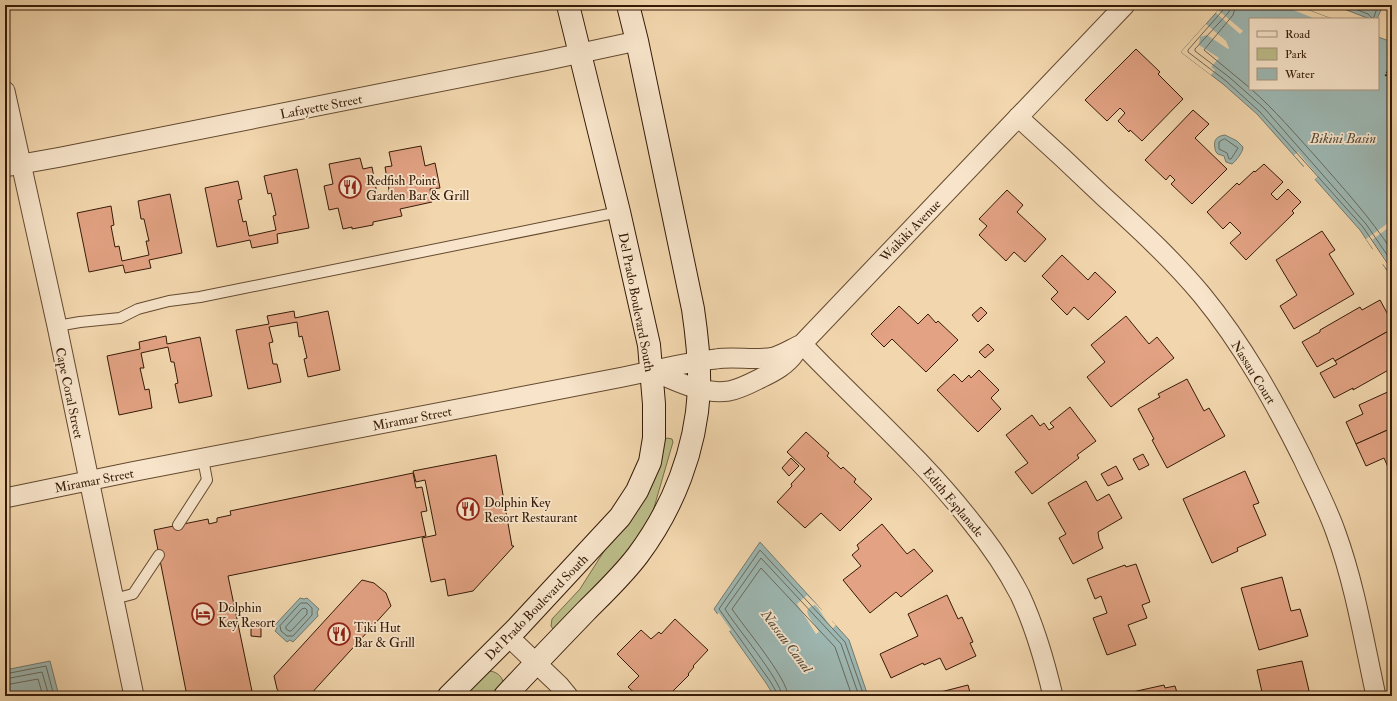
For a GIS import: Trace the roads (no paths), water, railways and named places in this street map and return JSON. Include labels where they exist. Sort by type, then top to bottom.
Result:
[{"type":"street","name":"Del Prado Boulevard South","points":[[449,696],[508,637],[620,517],[638,491],[650,462],[654,438],[652,371],[649,345],[619,212],[568,5]]},
{"type":"street","points":[[505,696],[609,588],[637,556],[653,534],[678,484],[687,459],[698,406],[699,361],[693,309],[628,5]]},
{"type":"street","name":"Waikiki Avenue","points":[[652,371],[699,361],[735,357],[774,357],[802,344],[1124,5]]},
{"type":"street","name":"Lafayette Street","points":[[13,166],[637,42]]},
{"type":"street","name":"Cape Coral Street","points":[[5,91],[13,166],[56,326],[134,696]]},
{"type":"street","name":"Nassau Court","points":[[1018,117],[1124,215],[1178,268],[1203,296],[1261,379],[1319,493],[1336,532],[1347,568],[1376,696]]},
{"type":"street","points":[[652,371],[699,390],[730,391],[749,384],[775,371],[790,360],[802,344]]},
{"type":"street","name":"Edith Esplanade","points":[[802,344],[918,459],[958,504],[990,545],[1009,574],[1031,620],[1041,650],[1053,696]]},
{"type":"street","name":"Miramar Street","points":[[5,498],[652,371]]},
{"type":"street","points":[[508,637],[559,685],[568,696]]},
{"type":"lane","points":[[56,326],[120,318],[138,309],[169,301],[200,297],[619,212]]},
{"type":"lane","points":[[178,525],[207,480],[203,459]]},
{"type":"lane","points":[[114,599],[133,594],[159,555]]},
{"type":"water","name":"Bikini Basin","points":[[1223,5],[1295,5],[1329,18],[1249,18],[1249,90],[1379,90],[1379,37],[1392,42],[1392,278],[1360,230],[1257,114],[1223,84],[1181,52]]},
{"type":"water","points":[[1346,5],[1383,5],[1377,18],[1367,18],[1344,9]]},
{"type":"water","points":[[1225,135],[1237,141],[1243,147],[1239,156],[1232,164],[1226,162],[1224,156],[1217,154],[1215,150],[1216,139]]},
{"type":"water","name":"Nassau Canal","points":[[760,542],[849,640],[868,696],[774,696],[714,609]]},
{"type":"water","points":[[300,598],[307,598],[319,609],[317,612],[318,616],[293,642],[290,640],[287,642],[275,631],[277,628],[275,625]]},
{"type":"water","points":[[50,661],[59,696],[5,696],[5,670]]},
{"type":"place","name":"Redfish Point Garden Bar & Grill","points":[[350,187]]},
{"type":"place","name":"Dolphin Key Resort Restaurant","points":[[468,509]]},
{"type":"place","name":"Dolphin Key Resort","points":[[203,614]]},
{"type":"place","name":"Tiki Hut Bar & Grill","points":[[339,634]]}]
